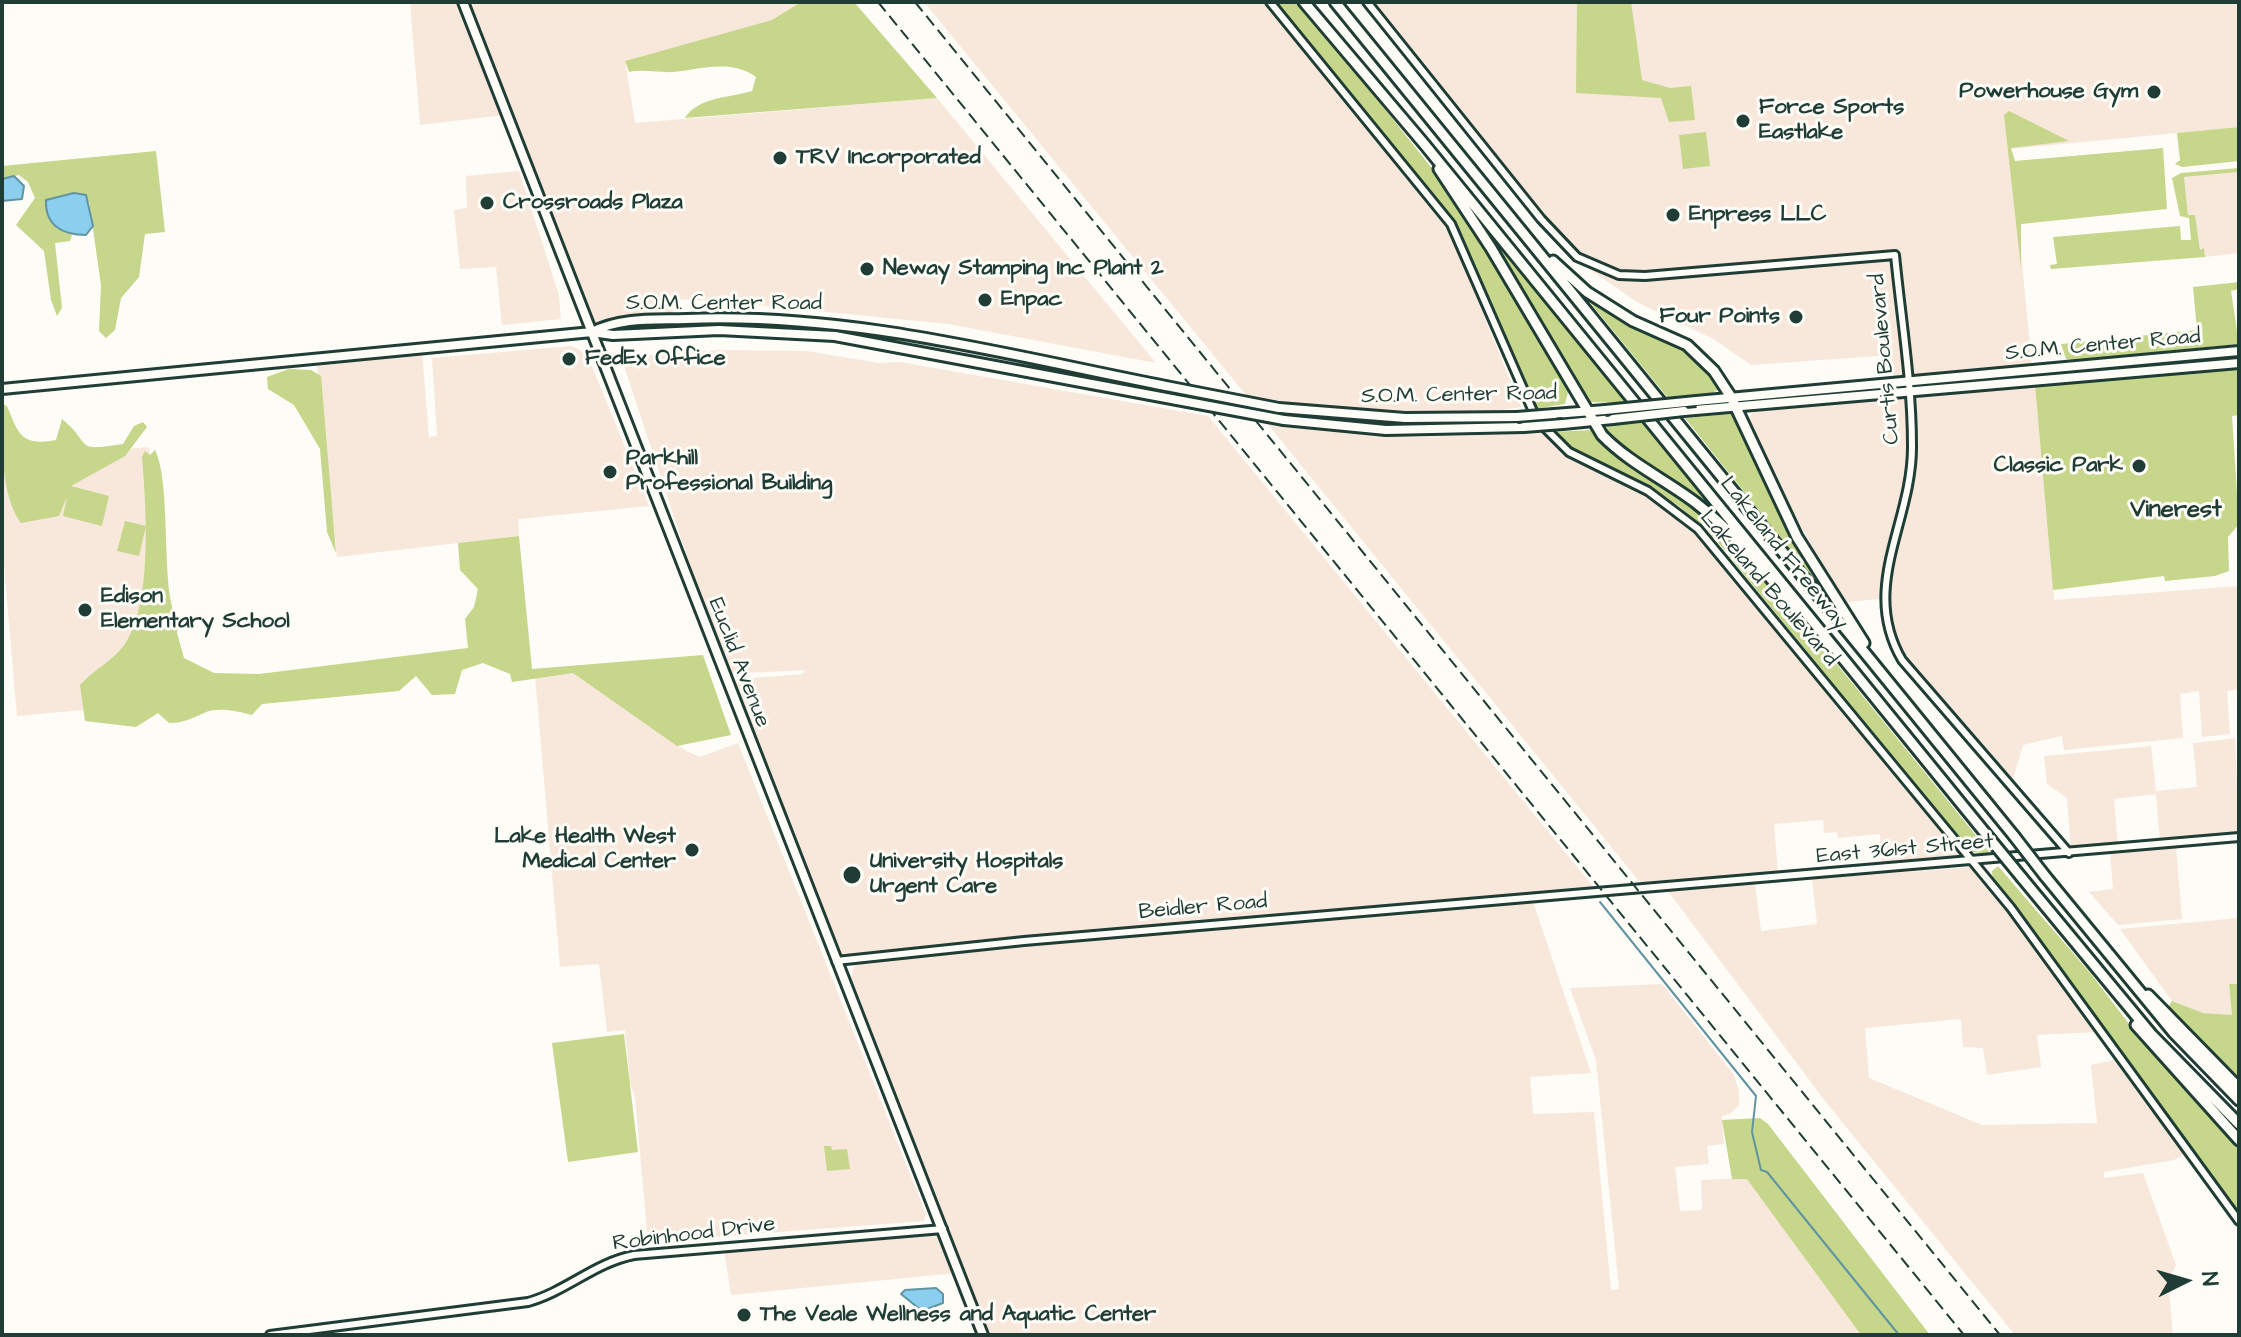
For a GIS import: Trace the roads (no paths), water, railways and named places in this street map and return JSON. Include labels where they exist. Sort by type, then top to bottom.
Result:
[{"type":"highway","name":"Lakeland Freeway","points":[[1304,2],[1425,145],[2152,1035],[2239,1124]]},
{"type":"highway","name":"Lakeland Freeway","points":[[1335,2],[2173,1032],[2239,1100]]},
{"type":"highway","points":[[1425,145],[1491,248],[1592,421],[1615,449],[1698,504],[1730,534],[1898,724]]},
{"type":"highway","points":[[1529,240],[1587,292],[1633,321],[1697,353],[1732,402],[1797,537],[1897,693]]},
{"type":"highway","points":[[2088,957],[2111,993],[2150,1042],[2239,1140]]},
{"type":"highway","points":[[2128,977],[2239,1088]]},
{"type":"main road","name":"Euclid Avenue","points":[[463,2],[983,1335]]},
{"type":"main road","name":"S.O.M. Center Road","points":[[592,332],[613,322],[706,318],[833,323],[936,339],[1279,408],[1405,418],[1517,417],[1696,401],[1732,402],[2239,363]]},
{"type":"main road","name":"S.O.M. Center Road","points":[[2,389],[592,332],[613,335],[719,330],[835,336],[1284,420],[1386,430],[1563,424],[1703,409],[1732,402]]},
{"type":"main road","name":"S.O.M. Center Road","points":[[1908,387],[2239,351]]},
{"type":"street","name":"Lakeland Boulevard","points":[[1270,2],[1451,224],[1537,420],[1569,452],[1648,491],[1698,529],[2048,957],[2239,1221]]},
{"type":"street","name":"Curtis Boulevard","points":[[1367,2],[1541,219],[1577,257],[1595,267],[1619,275],[1645,276],[1895,255],[1912,455],[1885,584],[1883,605],[1889,634],[1902,660],[2069,853]]},
{"type":"street","name":"East 361st Street","points":[[1574,895],[1974,863],[2239,837]]},
{"type":"street","name":"Beidler Road","points":[[835,961],[1024,941],[1574,895]]},
{"type":"street","name":"Robinhood Drive","points":[[270,1335],[528,1302],[563,1290],[594,1268],[634,1255],[943,1229]]},
{"type":"water","points":[[14,176],[24,186],[22,199],[2,201],[2,179]]},
{"type":"water","points":[[74,193],[86,195],[93,226],[86,235],[63,231],[52,222],[46,209],[46,200]]},
{"type":"water","points":[[936,1288],[943,1294],[943,1303],[922,1311],[901,1294],[905,1290]]},
{"type":"waterway","points":[[1600,902],[1756,1096],[1752,1132],[1761,1170],[1767,1172],[1899,1335]]},
{"type":"railway","points":[[878,2],[1964,1335]]},
{"type":"railway","points":[[915,2],[2000,1335]]},
{"type":"place","name":"Powerhouse Gym","points":[[2154,92]]},
{"type":"place","name":"Force Sports Eastlake","points":[[1743,121]]},
{"type":"place","name":"TRV Incorporated","points":[[780,158]]},
{"type":"place","name":"Crossroads Plaza","points":[[487,203]]},
{"type":"place","name":"Enpress LLC","points":[[1673,215]]},
{"type":"place","name":"Neway Stamping Inc Plant 2","points":[[867,269]]},
{"type":"place","name":"Enpac","points":[[985,300]]},
{"type":"place","name":"Four Points","points":[[1796,317]]},
{"type":"place","name":"FedEx Office","points":[[569,359]]},
{"type":"place","name":"Classic Park","points":[[2139,466]]},
{"type":"place","name":"Parkhill Professional Building","points":[[610,472]]},
{"type":"place","name":"Edison Elementary School","points":[[85,610]]},
{"type":"place","name":"Lake Health West Medical Center","points":[[692,850]]},
{"type":"place","name":"University Hospitals Urgent Care","points":[[852,875]]},
{"type":"place","name":"The Veale Wellness and Aquatic Center","points":[[744,1315]]},
{"type":"district","name":"Vinerest","points":[[2176,511]]}]
